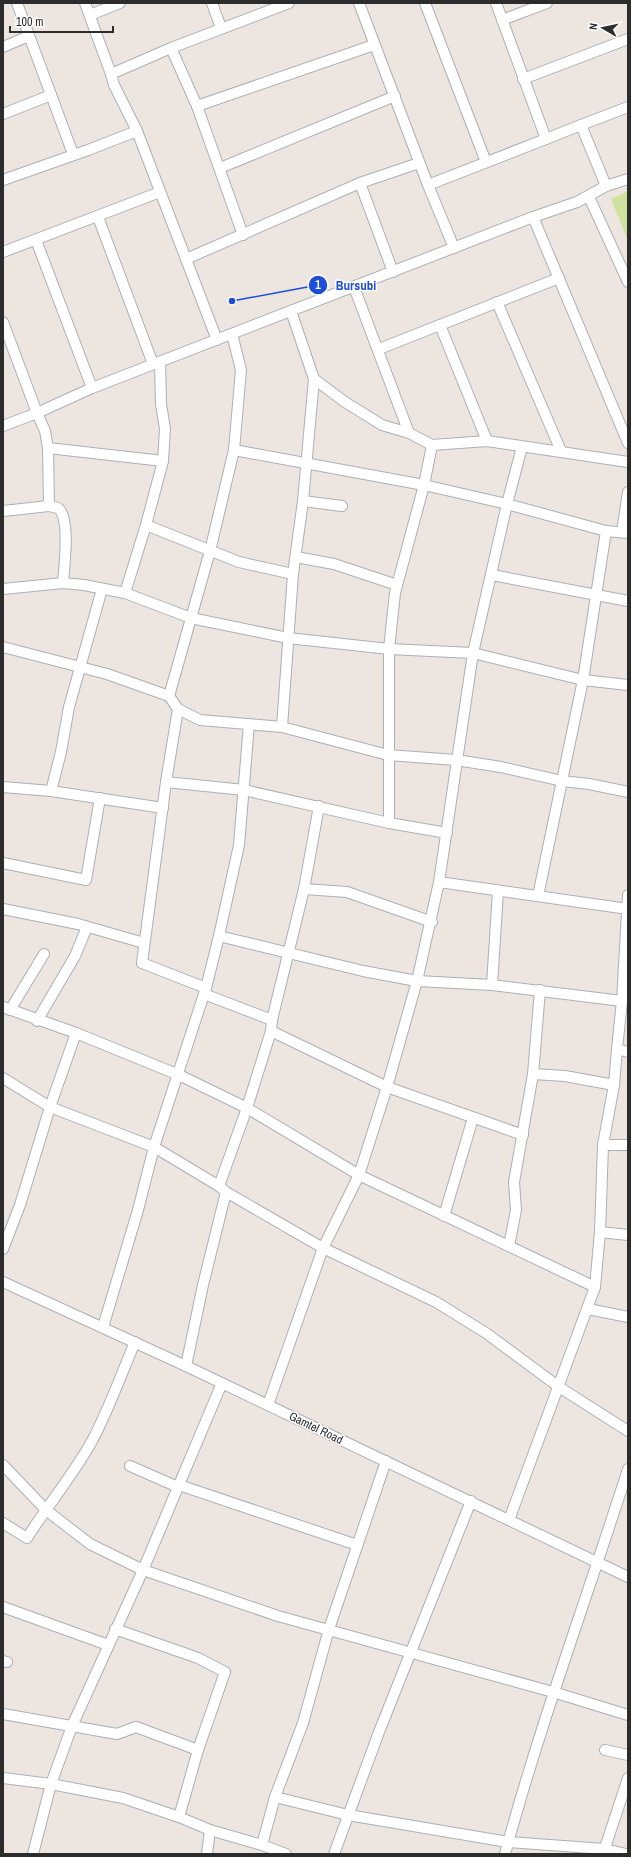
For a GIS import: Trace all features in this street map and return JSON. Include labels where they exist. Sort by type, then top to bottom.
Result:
[{"type":"street","points":[[17,3],[74,154]]},
{"type":"street","points":[[85,3],[114,85],[137,131],[217,340]]},
{"type":"street","points":[[90,15],[120,3]]},
{"type":"street","points":[[212,3],[221,28]]},
{"type":"street","points":[[359,3],[419,163],[454,248]]},
{"type":"street","points":[[425,3],[486,162]]},
{"type":"street","points":[[496,3],[546,139]]},
{"type":"street","points":[[502,20],[547,3]]},
{"type":"street","points":[[111,74],[171,48],[285,4]]},
{"type":"street","points":[[3,47],[29,36]]},
{"type":"street","points":[[523,79],[628,39]]},
{"type":"street","points":[[197,106],[374,44]]},
{"type":"street","points":[[171,48],[197,106],[243,235]]},
{"type":"street","points":[[3,114],[51,95]]},
{"type":"street","points":[[220,168],[395,96]]},
{"type":"street","points":[[428,185],[628,107]]},
{"type":"street","points":[[581,125],[606,186]]},
{"type":"street","points":[[3,180],[137,131]]},
{"type":"street","points":[[186,259],[360,182],[419,163]]},
{"type":"street","points":[[3,426],[37,413],[92,388],[533,217],[589,197],[606,186],[628,179]]},
{"type":"street","points":[[360,182],[392,272]]},
{"type":"street","points":[[3,252],[98,217],[160,192]]},
{"type":"street","points":[[589,197],[628,282]]},
{"type":"street","points":[[98,217],[156,363],[165,429],[163,461],[146,525],[125,592]]},
{"type":"street","points":[[533,217],[628,443]]},
{"type":"street","points":[[36,240],[92,388]]},
{"type":"street","points":[[379,349],[558,278]]},
{"type":"street","points":[[354,287],[379,349],[409,432]]},
{"type":"street","points":[[497,302],[561,451]]},
{"type":"street","points":[[282,727],[293,574],[314,379],[291,312]]},
{"type":"street","points":[[3,322],[45,431],[48,448],[49,506]]},
{"type":"street","points":[[440,325],[487,441]]},
{"type":"street","points":[[169,696],[210,551],[234,450],[241,370],[232,334]]},
{"type":"street","points":[[314,379],[345,402],[382,425],[409,432],[432,445],[487,441],[628,462]]},
{"type":"street","points":[[389,823],[389,649],[397,585],[424,485],[432,445]]},
{"type":"street","points":[[268,1405],[323,1248],[358,1175],[387,1087],[417,981],[432,922],[439,882],[473,653],[507,504],[522,447]]},
{"type":"street","points":[[48,448],[163,461]]},
{"type":"street","points":[[234,450],[424,485],[507,504],[606,531],[625,532],[628,492]]},
{"type":"street","points":[[302,501],[342,506]]},
{"type":"street","points":[[3,511],[49,506],[58,508],[63,515],[66,541],[63,583]]},
{"type":"street","points":[[146,525],[240,562],[293,574]]},
{"type":"street","points":[[538,896],[583,680],[606,531]]},
{"type":"street","points":[[296,557],[334,564],[397,585]]},
{"type":"street","points":[[492,574],[628,601]]},
{"type":"street","points":[[3,589],[63,583],[125,592],[191,618],[288,638],[389,649],[473,653],[583,680],[628,685]]},
{"type":"street","points":[[51,791],[61,752],[69,707],[102,589]]},
{"type":"street","points":[[3,647],[80,669],[107,674],[169,696],[178,709],[200,720],[282,727],[388,755],[456,760],[501,767],[562,781],[589,784],[628,792]]},
{"type":"street","points":[[178,709],[166,782],[142,963],[272,1020]]},
{"type":"street","points":[[103,1327],[138,1210],[154,1148],[179,1075],[205,991],[219,936],[240,845],[249,724]]},
{"type":"street","points":[[166,782],[244,790],[389,823],[447,833]]},
{"type":"street","points":[[3,786],[51,791],[163,808]]},
{"type":"street","points":[[3,863],[86,880],[100,798]]},
{"type":"street","points":[[186,1366],[222,1189],[271,1031],[272,1020],[304,889],[319,806]]},
{"type":"street","points":[[439,882],[627,909]]},
{"type":"street","points":[[304,889],[347,892],[432,922]]},
{"type":"street","points":[[492,985],[498,891]]},
{"type":"street","points":[[509,1520],[595,1287],[600,1232],[603,1145],[614,1085],[618,1049],[628,895]]},
{"type":"street","points":[[3,909],[78,924],[144,943]]},
{"type":"street","points":[[37,1021],[75,956],[86,927]]},
{"type":"street","points":[[219,936],[288,954],[363,971],[417,981],[492,985],[622,1001]]},
{"type":"street","points":[[44,954],[7,1009],[37,1021],[76,1033],[179,1075],[247,1108],[358,1175],[595,1287]]},
{"type":"street","points":[[509,1246],[516,1210],[514,1182],[533,1074],[540,990]]},
{"type":"street","points":[[271,1031],[387,1087],[523,1135]]},
{"type":"street","points":[[3,1249],[20,1206],[50,1107],[76,1033]]},
{"type":"street","points":[[618,1049],[628,1052]]},
{"type":"street","points":[[533,1074],[565,1076],[614,1085]]},
{"type":"street","points":[[3,1078],[50,1107],[154,1148],[323,1248],[436,1302],[486,1333],[559,1387],[628,1431]]},
{"type":"street","points":[[444,1216],[473,1118]]},
{"type":"street","points":[[603,1145],[628,1145]]},
{"type":"street","points":[[600,1232],[628,1235]]},
{"type":"street","name":"Gamtel Road","points":[[3,1282],[186,1366],[628,1577]]},
{"type":"street","points":[[588,1309],[628,1316]]},
{"type":"street","points":[[3,1523],[27,1538],[75,1470],[93,1440],[135,1342]]},
{"type":"street","points":[[33,1854],[51,1784],[72,1726],[142,1570],[222,1383]]},
{"type":"street","points":[[262,1845],[275,1796],[303,1723],[329,1629],[386,1461]]},
{"type":"street","points":[[3,1465],[46,1510],[90,1544],[142,1570],[278,1616],[553,1692],[628,1715]]},
{"type":"street","points":[[130,1466],[178,1486],[357,1545]]},
{"type":"street","points":[[505,1854],[553,1692],[598,1563],[628,1469]]},
{"type":"street","points":[[334,1854],[411,1652],[471,1501]]},
{"type":"street","points":[[3,1607],[108,1645]]},
{"type":"street","points":[[115,1629],[198,1658],[225,1672],[198,1750],[179,1817]]},
{"type":"street","points":[[3,1714],[117,1734],[136,1727],[198,1750]]},
{"type":"street","points":[[606,1750],[628,1755]]},
{"type":"street","points":[[3,1778],[51,1784],[123,1798],[179,1817],[210,1830],[262,1845],[286,1854]]},
{"type":"street","points":[[604,1852],[628,1778]]},
{"type":"street","points":[[275,1796],[348,1815],[508,1842],[626,1854]]},
{"type":"street","points":[[207,1854],[210,1830]]},
{"type":"green space","points":[[628,191],[628,241],[611,199]]},
{"type":"place","name":"Bursubi","points":[[232,301]]}]
